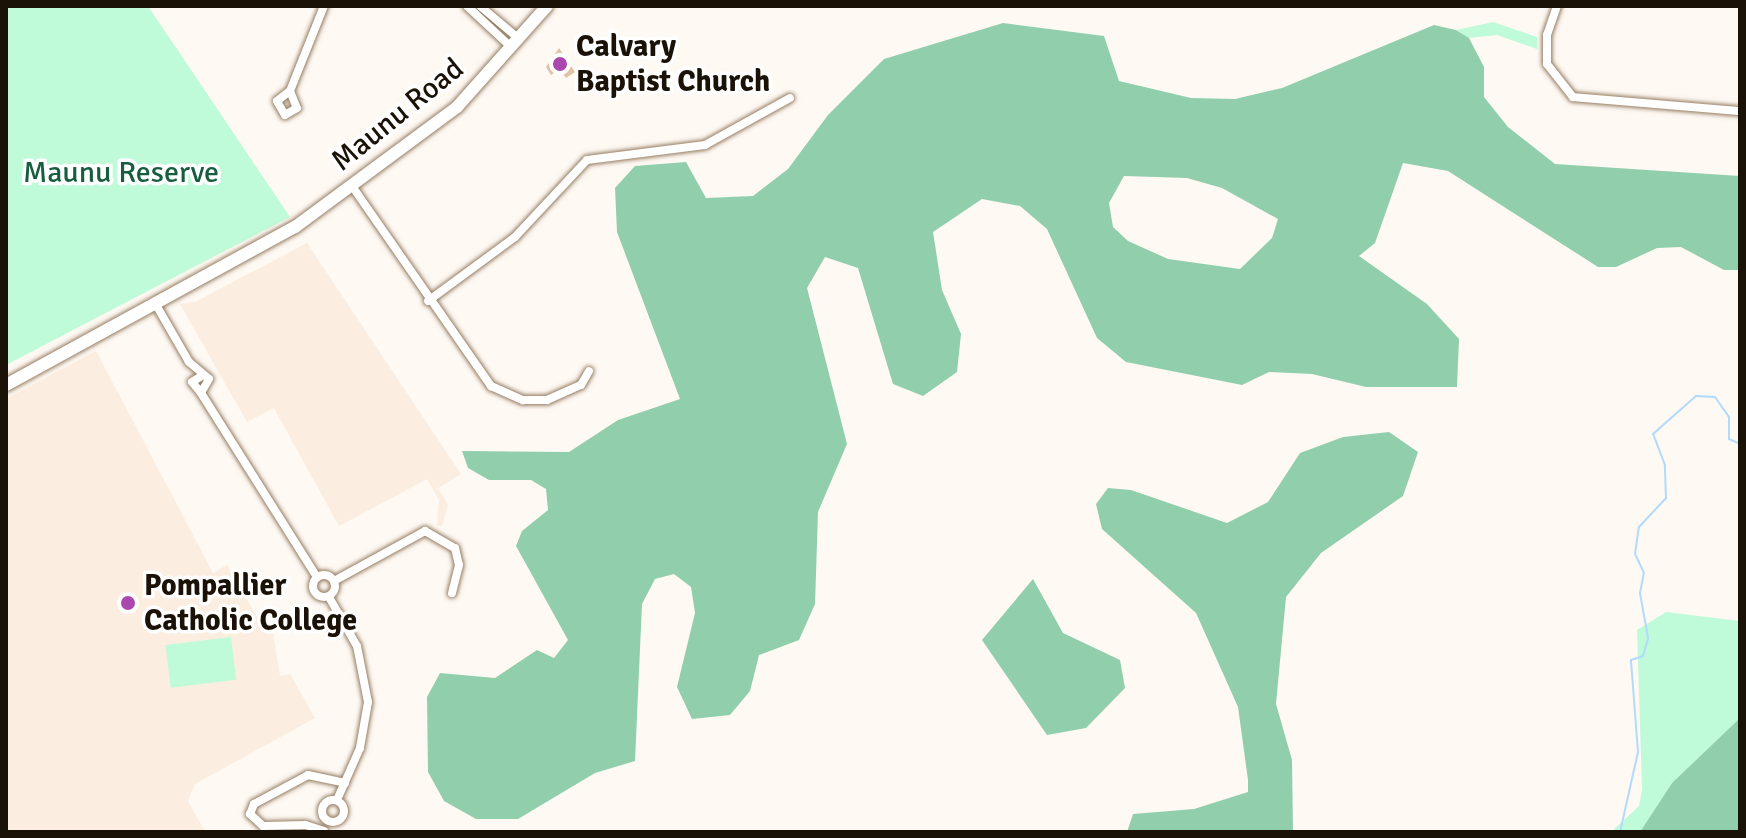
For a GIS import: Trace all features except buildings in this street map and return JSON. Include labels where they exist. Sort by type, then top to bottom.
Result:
[{"type":"main road","name":"Maunu Road","points":[[6,385],[265,245],[352,186],[457,107],[547,6]]},
{"type":"street","points":[[290,91],[324,6]]},
{"type":"street","points":[[467,6],[515,43]]},
{"type":"street","points":[[480,6],[515,43]]},
{"type":"street","points":[[1557,6],[1547,35],[1547,64],[1573,97],[1740,111]]},
{"type":"street","points":[[428,301],[515,237],[587,160],[717,141],[790,98]]},
{"type":"street","points":[[352,186],[482,379],[500,393],[523,400],[560,396],[581,385],[589,371]]},
{"type":"street","points":[[155,303],[189,362],[210,387],[212,403]]},
{"type":"street","points":[[189,362],[193,380],[212,403],[317,577],[334,581],[425,531],[455,548],[459,565],[452,593]]},
{"type":"street","points":[[193,380],[203,375]]},
{"type":"street","points":[[201,393],[210,387]]},
{"type":"street","points":[[317,577],[313,591],[329,597],[357,646],[366,680],[366,725],[345,783],[337,800],[323,806],[328,821],[324,832],[305,825],[263,826],[250,814],[254,804],[308,775],[345,783]]},
{"type":"street","points":[[329,597],[334,581]]},
{"type":"street","points":[[328,821],[343,817],[337,800]]},
{"type":"shaded area","points":[[307,243],[461,474],[438,488],[448,505],[442,526],[437,526],[439,500],[427,479],[339,526],[274,408],[247,422],[180,304],[195,302]]},
{"type":"shaded area","name":"Pompallier Catholic College","points":[[96,351],[213,573],[227,565],[267,634],[273,633],[280,676],[290,674],[315,718],[195,784],[188,801],[205,832],[6,832],[6,399]]},
{"type":"green space","name":"Maunu Reserve","points":[[6,6],[148,6],[290,217],[6,365]]},
{"type":"green space","points":[[1493,22],[1537,37],[1537,49],[1497,35],[1469,38],[1456,30]]},
{"type":"green space","points":[[1003,23],[1104,36],[1119,81],[1191,98],[1235,99],[1282,88],[1434,25],[1456,30],[1469,38],[1484,67],[1484,97],[1508,127],[1555,164],[1740,176],[1740,270],[1724,270],[1681,247],[1657,248],[1616,267],[1598,267],[1448,171],[1403,163],[1375,243],[1359,256],[1427,304],[1459,339],[1457,387],[1366,387],[1312,374],[1269,372],[1242,385],[1126,362],[1097,338],[1047,229],[1020,206],[982,199],[933,232],[942,290],[961,334],[957,372],[923,396],[893,384],[858,268],[825,257],[807,288],[847,444],[818,512],[815,604],[799,640],[759,655],[750,691],[730,715],[692,719],[677,687],[695,613],[691,587],[674,574],[655,579],[642,604],[635,761],[595,773],[518,819],[476,819],[444,801],[428,772],[427,697],[440,673],[495,678],[537,650],[554,658],[568,640],[516,546],[522,531],[548,510],[546,489],[531,480],[489,480],[468,468],[462,451],[569,452],[618,420],[680,399],[617,232],[615,188],[635,166],[686,162],[706,198],[753,196],[788,169],[828,115],[884,59]],"holes":[[[1124,176],[1187,178],[1222,188],[1278,219],[1272,238],[1240,269],[1168,259],[1128,241],[1113,227],[1109,203]]]},
{"type":"green space","points":[[1389,432],[1418,452],[1403,496],[1321,553],[1286,597],[1276,704],[1292,760],[1293,832],[1127,832],[1133,814],[1194,809],[1248,792],[1248,780],[1238,707],[1196,613],[1102,529],[1096,504],[1108,488],[1131,490],[1227,523],[1268,502],[1300,453],[1343,437]]},
{"type":"green space","points":[[1033,579],[1063,633],[1120,660],[1125,688],[1086,728],[1047,735],[982,640]]},
{"type":"green space","points":[[1666,612],[1740,621],[1740,718],[1672,783],[1640,832],[1611,832],[1639,806],[1642,789],[1637,630]]},
{"type":"green space","points":[[231,637],[236,680],[171,688],[165,645]]},
{"type":"green space","points":[[1740,718],[1740,832],[1640,832],[1672,783]]},
{"type":"waterway","points":[[1620,832],[1638,752],[1631,660],[1643,656],[1648,638],[1640,593],[1644,573],[1635,554],[1639,527],[1666,498],[1665,465],[1653,434],[1696,396],[1715,397],[1729,417],[1729,439],[1740,444]]},
{"type":"place","name":"Calvary Baptist Church","points":[[560,64]]},
{"type":"place","name":"Pompallier Catholic College","points":[[128,603]]}]
